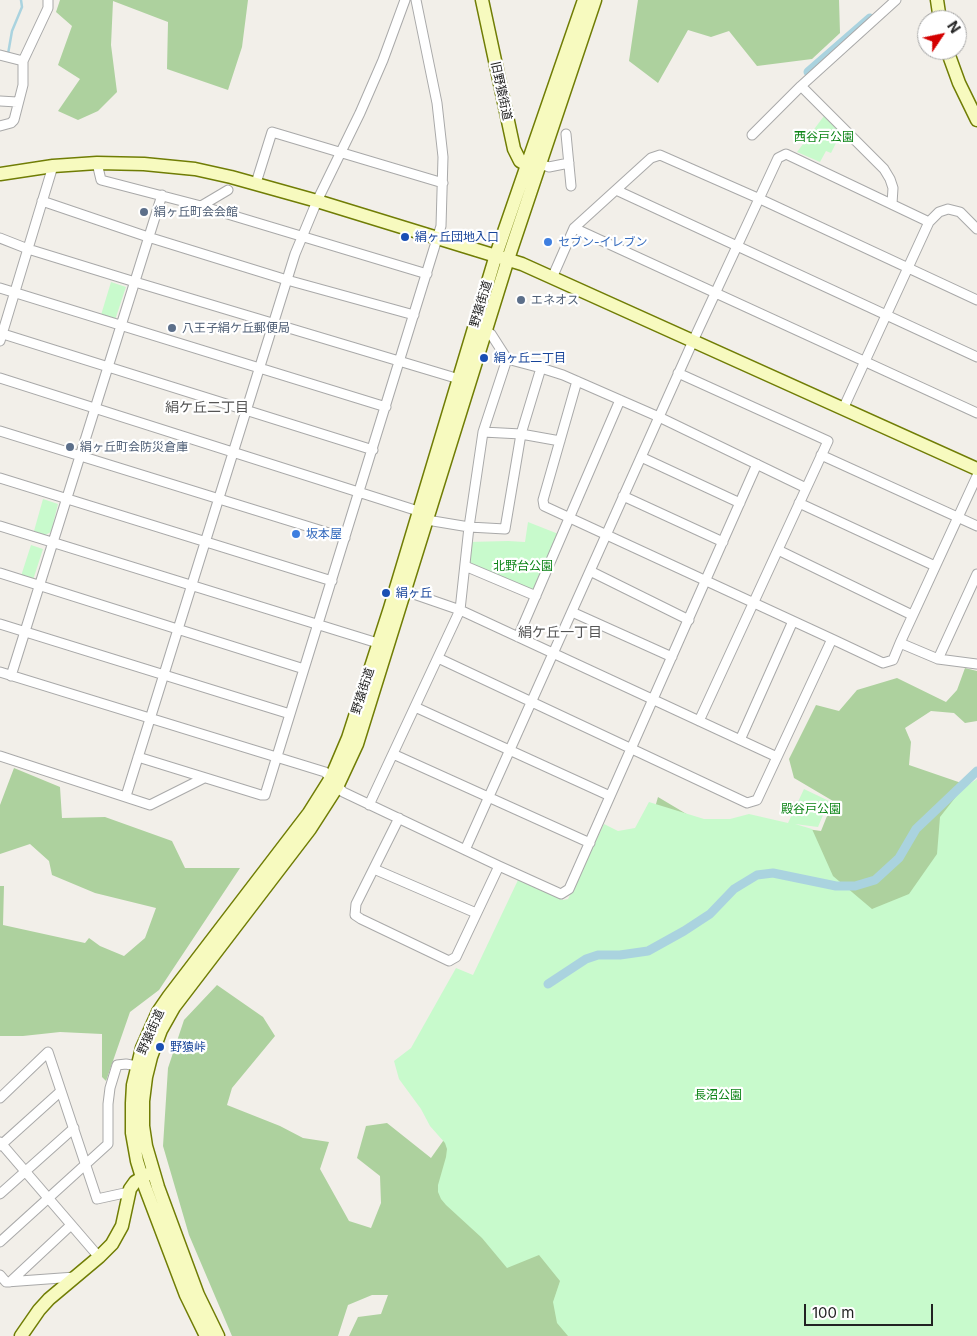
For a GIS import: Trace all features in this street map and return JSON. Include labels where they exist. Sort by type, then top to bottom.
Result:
[{"type":"main road","name":"旧野猿街道","points":[[482,0],[512,142],[520,161],[534,167]]},
{"type":"main road","name":"野猿街道","points":[[534,167],[584,0]]},
{"type":"main road","name":"野猿街道","points":[[384,644],[459,379],[595,0]]},
{"type":"main road","points":[[951,60],[959,83],[977,120]]},
{"type":"main road","points":[[0,174],[53,166],[97,163],[144,164],[195,169],[317,201],[502,257],[977,469]]},
{"type":"main road","name":"野猿街道","points":[[206,1336],[186,1295],[147,1174],[143,1126],[144,1094],[148,1069],[161,1030],[179,1000],[310,829],[334,782],[348,738],[405,590],[422,515],[485,331],[502,257]]},
{"type":"main road","name":"野猿街道","points":[[218,1336],[198,1295],[135,1148],[132,1123],[133,1085],[142,1048],[158,1012],[314,805],[334,782]]},
{"type":"main road","points":[[21,1336],[48,1299],[112,1244],[122,1226],[132,1186],[147,1174]]},
{"type":"street","points":[[0,126],[14,120],[17,102],[23,85],[23,61],[48,8],[48,0]]},
{"type":"street","points":[[126,796],[287,280],[317,201],[360,113],[383,60],[405,0]]},
{"type":"street","points":[[265,795],[441,226],[444,183],[443,157],[437,103],[416,0]]},
{"type":"street","points":[[752,135],[801,86],[896,0]]},
{"type":"street","points":[[0,55],[23,61]]},
{"type":"street","points":[[801,86],[884,169],[893,188],[892,204]]},
{"type":"street","points":[[0,100],[17,102]]},
{"type":"street","points":[[256,184],[272,132],[444,183]]},
{"type":"street","points":[[566,134],[571,186]]},
{"type":"street","points":[[465,850],[678,373],[778,158],[786,154],[929,222]]},
{"type":"street","points":[[552,278],[574,228],[651,158],[660,155],[760,199],[977,300]]},
{"type":"street","points":[[97,163],[101,180],[201,206],[427,274]]},
{"type":"street","points":[[534,167],[549,167],[569,163]]},
{"type":"street","points":[[53,166],[1,336],[108,367],[372,450]]},
{"type":"street","points":[[201,206],[228,190]]},
{"type":"street","points":[[616,190],[977,357]]},
{"type":"street","points":[[11,676],[162,195]]},
{"type":"street","points":[[42,201],[148,237],[287,280],[414,315]]},
{"type":"street","points":[[843,409],[929,222],[939,212],[948,209],[960,212],[977,230]]},
{"type":"street","points":[[574,228],[977,413]]},
{"type":"street","points":[[0,238],[134,282],[459,379]]},
{"type":"street","points":[[0,288],[386,407]]},
{"type":"street","points":[[485,331],[491,334],[507,359],[541,368],[577,381],[659,417],[806,488]]},
{"type":"street","points":[[369,805],[460,610],[483,432],[507,359]]},
{"type":"street","points":[[0,378],[359,492],[422,515],[470,527],[505,529],[520,434],[541,368]]},
{"type":"street","points":[[678,373],[828,440],[699,721]]},
{"type":"street","points":[[577,381],[543,500],[544,506],[883,663],[893,660],[975,480]]},
{"type":"street","points":[[518,637],[620,400]]},
{"type":"street","points":[[0,430],[345,538]]},
{"type":"street","points":[[483,432],[520,434],[560,441]]},
{"type":"street","points":[[821,455],[977,526]]},
{"type":"street","points":[[641,457],[740,503]]},
{"type":"street","points":[[0,672],[325,772],[343,792],[561,894],[569,889],[590,843],[757,464]]},
{"type":"street","points":[[0,478],[332,581]]},
{"type":"street","points":[[623,496],[723,542]]},
{"type":"street","points":[[799,503],[935,566]]},
{"type":"street","points":[[0,526],[384,644]]},
{"type":"street","points":[[778,550],[912,615]]},
{"type":"street","points":[[465,566],[536,596]]},
{"type":"street","points":[[590,571],[688,620]]},
{"type":"street","points":[[0,573],[304,669]]},
{"type":"street","points":[[938,659],[977,574]]},
{"type":"street","points":[[405,590],[460,610],[777,757]]},
{"type":"street","points":[[572,612],[672,657]]},
{"type":"street","points":[[740,740],[793,621]]},
{"type":"street","points":[[0,624],[290,714]]},
{"type":"street","points":[[438,658],[747,803],[757,800],[832,639]]},
{"type":"street","points":[[900,643],[938,659],[977,664]]},
{"type":"street","points":[[415,707],[610,796]]},
{"type":"street","points":[[393,754],[590,843]]},
{"type":"street","points":[[0,756],[150,805],[204,778]]},
{"type":"street","points":[[138,757],[265,795]]},
{"type":"street","points":[[138,757],[265,795]]},
{"type":"street","points":[[399,818],[356,904],[355,915],[449,961],[456,957],[499,866]]},
{"type":"street","points":[[374,869],[476,913]]},
{"type":"street","points":[[0,1098],[48,1052],[96,1199],[129,1192]]},
{"type":"street","points":[[0,1242],[108,1144],[108,1104],[110,1088],[117,1065],[137,1066]]},
{"type":"street","points":[[61,1090],[1,1144],[99,1257]]},
{"type":"street","points":[[0,1194],[74,1128]]},
{"type":"street","points":[[10,1282],[71,1225]]},
{"type":"street","points":[[0,1275],[6,1282],[74,1277]]},
{"type":"green space","points":[[60,0],[248,0],[242,47],[228,90],[167,69],[168,22],[113,1],[111,45],[117,92],[98,111],[78,120],[58,111],[80,79],[58,65],[72,26],[56,12]]},
{"type":"green space","points":[[638,0],[839,0],[840,33],[812,59],[757,66],[729,31],[711,37],[688,30],[658,83],[629,61]]},
{"type":"green space","name":"西谷戸公園","points":[[824,116],[841,133],[831,153],[826,151],[820,162],[797,152]]},
{"type":"green space","points":[[111,282],[126,287],[115,320],[101,315]]},
{"type":"green space","points":[[43,499],[58,504],[51,532],[45,535],[34,531]]},
{"type":"green space","name":"北野台公園","points":[[528,522],[561,535],[536,596],[465,566],[468,542],[525,542]]},
{"type":"green space","points":[[31,545],[43,549],[33,580],[21,576]]},
{"type":"green space","name":"長沼公園","points":[[965,668],[977,671],[977,721],[965,723],[954,713],[931,711],[905,728],[911,742],[909,765],[973,787],[977,1336],[349,1336],[358,1317],[381,1314],[388,1295],[372,1295],[348,1305],[338,1336],[232,1336],[189,1235],[163,1146],[168,1068],[184,1020],[217,985],[263,1017],[275,1036],[232,1088],[227,1105],[280,1126],[303,1138],[329,1142],[320,1169],[349,1221],[371,1228],[381,1203],[380,1176],[357,1158],[366,1126],[387,1123],[431,1158],[448,1134],[466,1020],[648,832],[658,797],[710,828],[807,829],[821,831],[833,801],[794,778],[789,759],[816,705],[839,711],[857,690],[897,678],[946,702],[957,690]]},
{"type":"green space","points":[[14,768],[60,787],[62,818],[105,817],[172,841],[185,868],[240,868],[159,990],[130,1012],[106,1081],[102,1077],[102,1034],[60,1032],[23,1036],[0,1036],[0,886],[4,886],[3,925],[85,943],[89,938],[100,946],[124,956],[145,938],[156,908],[95,893],[52,875],[49,861],[30,844],[0,854],[0,805]]},
{"type":"green space","name":"長沼公園","points":[[977,779],[977,1336],[568,1336],[557,1323],[553,1302],[560,1281],[539,1255],[507,1268],[482,1238],[441,1199],[438,1185],[446,1157],[447,1149],[445,1143],[430,1126],[421,1109],[399,1079],[394,1061],[411,1048],[456,968],[473,975],[518,880],[563,900],[568,899],[604,824],[618,831],[635,828],[649,802],[704,819],[730,819],[749,814],[788,823],[804,789],[829,801],[818,827],[795,824],[812,829],[833,876],[872,909],[909,894],[937,854],[940,817],[962,789]]},
{"type":"waterway","points":[[8,54],[12,31],[22,7],[21,0]]},
{"type":"waterway","points":[[808,72],[870,18]]},
{"type":"waterway","points":[[548,984],[586,959],[598,955],[620,955],[648,951],[710,914],[734,889],[757,875],[773,873],[836,886],[855,886],[875,880],[899,858],[916,829],[977,771]]},
{"type":"place","name":"絹ヶ丘町会会館","points":[[144,212]]},
{"type":"place","name":"絹ヶ丘団地入口","points":[[405,237]]},
{"type":"place","name":"セブン-イレブン","points":[[548,242]]},
{"type":"place","name":"エネオス","points":[[521,300]]},
{"type":"place","name":"八王子絹ケ丘郵便局","points":[[172,328]]},
{"type":"place","name":"絹ヶ丘二丁目","points":[[484,358]]},
{"type":"place","name":"絹ヶ丘町会防災倉庫","points":[[70,447]]},
{"type":"place","name":"坂本屋","points":[[296,534]]},
{"type":"place","name":"絹ヶ丘","points":[[386,593]]},
{"type":"place","name":"野猿峠","points":[[160,1047]]},
{"type":"district","name":"絹ケ丘二丁目","points":[[207,408]]},
{"type":"district","name":"絹ケ丘一丁目","points":[[560,633]]},
{"type":"park label","name":"殿谷戸公園","points":[[811,809]]}]
